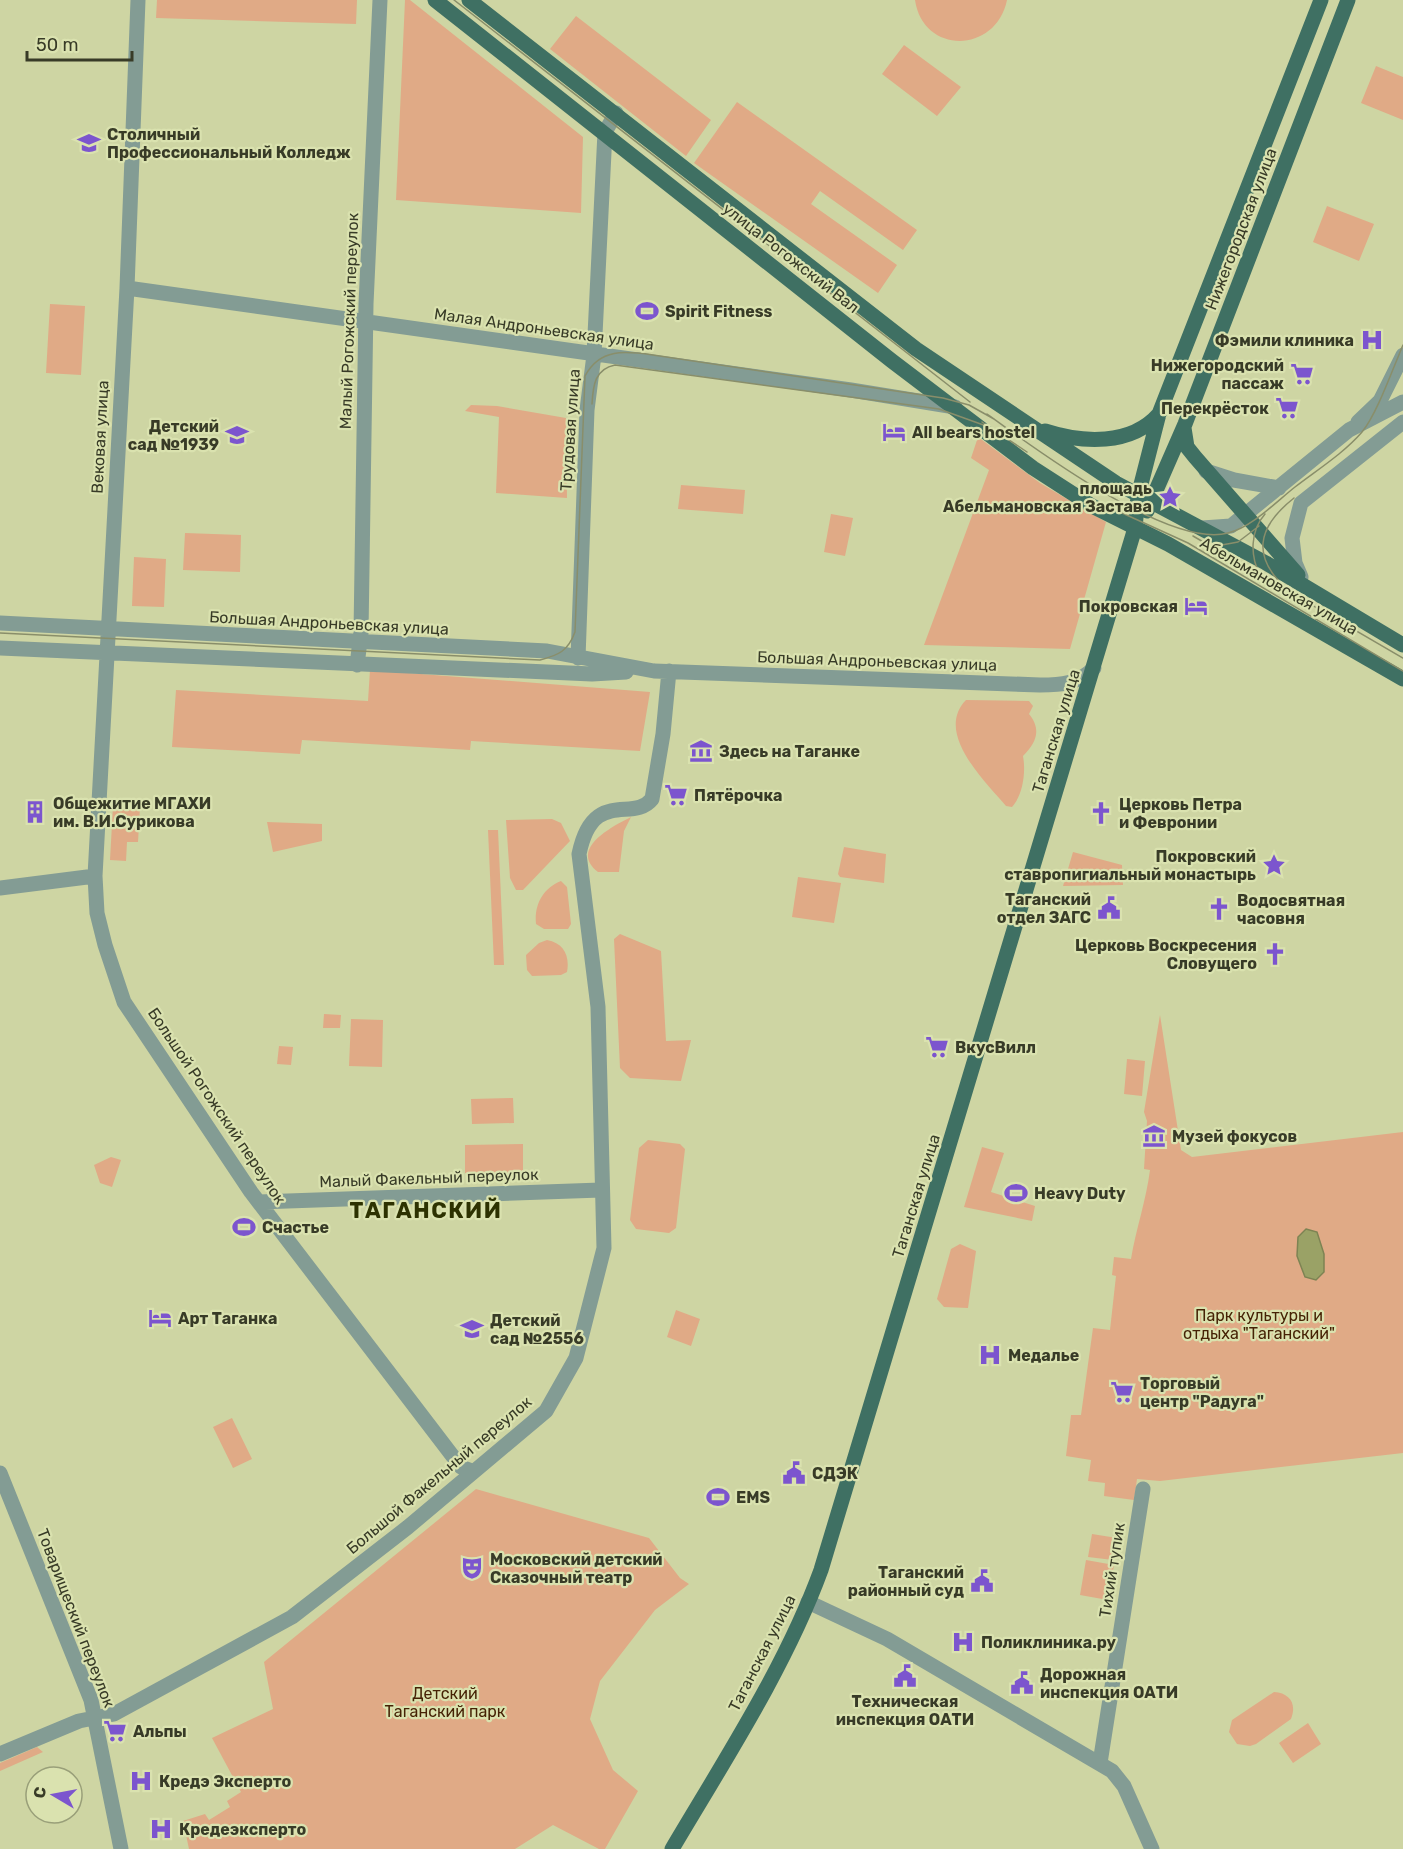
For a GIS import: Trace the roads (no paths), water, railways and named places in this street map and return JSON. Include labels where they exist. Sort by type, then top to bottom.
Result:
[{"type":"main road","name":"улица Рогожский Вал","points":[[435,0],[892,361],[1033,468],[1092,506],[1135,528]]},
{"type":"main road","name":"улица Рогожский Вал","points":[[469,0],[916,349],[1028,426],[1144,499]]},
{"type":"main road","name":"Нижегородская улица","points":[[1144,499],[1159,414],[1321,0]]},
{"type":"main road","name":"Нижегородская улица","points":[[1144,499],[1185,424],[1348,0]]},
{"type":"main road","points":[[1028,426],[1063,437],[1106,439],[1141,430],[1159,414]]},
{"type":"main road","points":[[1185,424],[1184,434],[1187,447],[1310,588]]},
{"type":"main road","points":[[1135,528],[1144,499]]},
{"type":"main road","name":"Абельмановская улица","points":[[1144,499],[1202,528],[1310,588],[1403,645]]},
{"type":"main road","name":"Таганская улица","points":[[672,1849],[749,1720],[808,1602],[831,1538],[1135,528]]},
{"type":"main road","name":"Абельмановская улица","points":[[1135,528],[1312,624],[1403,679]]},
{"type":"street","name":"Вековая улица","points":[[94,876],[106,629],[127,288],[138,0]]},
{"type":"street","name":"Малый Рогожский переулок","points":[[357,664],[366,322],[380,0]]},
{"type":"street","points":[[605,132],[616,113]]},
{"type":"street","name":"Трудовая улица","points":[[578,658],[587,410],[594,355],[605,132]]},
{"type":"street","name":"Малая Андроньевская улица","points":[[127,288],[851,390],[955,407]]},
{"type":"street","points":[[1202,528],[1221,528],[1245,516],[1349,430],[1380,401],[1403,363]]},
{"type":"street","points":[[1378,442],[1398,405],[1403,363]]},
{"type":"street","points":[[1388,385],[1398,405]]},
{"type":"street","points":[[1349,430],[1398,405]]},
{"type":"street","points":[[1310,588],[1299,574],[1293,551],[1293,526],[1297,509],[1301,503],[1403,422]]},
{"type":"street","points":[[1206,471],[1234,480],[1278,488]]},
{"type":"street","name":"Большая Андроньевская улица","points":[[0,623],[547,651],[661,671]]},
{"type":"street","name":"Большая Андроньевская улица","points":[[0,648],[592,674],[661,671],[1040,685],[1066,684],[1082,679],[1094,669]]},
{"type":"street","name":"Большой Факельный переулок","points":[[0,1754],[79,1721],[114,1714],[292,1617],[408,1527],[546,1411],[576,1358],[604,1248],[598,1007],[579,854],[583,836],[593,822],[609,809],[640,807],[652,799],[663,734],[661,671]]},
{"type":"street","points":[[0,888],[94,876]]},
{"type":"street","name":"Большой Рогожский переулок","points":[[94,876],[97,913],[124,1002],[259,1202],[460,1467],[472,1472]]},
{"type":"street","name":"Малый Факельный переулок","points":[[259,1202],[602,1190]]},
{"type":"street","name":"Товарищеский переулок","points":[[0,1473],[59,1618],[95,1716],[121,1849]]},
{"type":"street","name":"Тихий тупик","points":[[1100,1763],[1143,1489]]},
{"type":"street","points":[[808,1602],[887,1639],[1112,1771],[1124,1786],[1152,1849]]},
{"type":"tram line","points":[[454,0],[970,402]]},
{"type":"tram line","points":[[987,414],[1069,471],[1139,512],[1173,526],[1203,534],[1228,533],[1255,520],[1355,440],[1368,424],[1403,345]]},
{"type":"tram line","points":[[0,633],[540,660],[558,654],[566,648],[575,632],[585,376],[598,360],[614,354],[653,355],[943,398],[969,405],[994,419]]},
{"type":"tram line","points":[[592,404],[596,379],[603,370],[615,365],[939,409],[989,427]]},
{"type":"tram line","points":[[982,422],[1027,452]]},
{"type":"tram line","points":[[1289,591],[1268,567],[1263,543],[1272,521],[1294,498]]},
{"type":"tram line","points":[[1120,512],[1188,543],[1403,671]]},
{"type":"tram line","points":[[1260,575],[1254,560],[1253,544],[1256,528],[1265,514]]},
{"type":"tram line","points":[[1211,547],[1238,542],[1259,526]]},
{"type":"tram line","points":[[1193,536],[1403,658]]},
{"type":"place","name":"Столичный Профессиональный Колледж","points":[[89,143]]},
{"type":"place","name":"Spirit Fitness","points":[[647,311]]},
{"type":"place","name":"Фэмили клиника","points":[[1372,340]]},
{"type":"place","name":"Нижегородский пассаж","points":[[1302,374]]},
{"type":"place","name":"Перекрёсток","points":[[1287,408]]},
{"type":"place","name":"All bears hostel","points":[[894,432]]},
{"type":"place","name":"Детский сад №1939","points":[[237,435]]},
{"type":"place","name":"площадь Абельмановская Застава","points":[[1170,497]]},
{"type":"place","name":"Покровская","points":[[1196,606]]},
{"type":"place","name":"Здесь на Таганке","points":[[701,751]]},
{"type":"place","name":"Пятёрочка","points":[[676,795]]},
{"type":"place","name":"Общежитие МГАХИ им. В.И.Сурикова","points":[[35,812]]},
{"type":"place","name":"Церковь Петра и Февронии","points":[[1101,813]]},
{"type":"place","name":"Покровский ставропигиальный монастырь","points":[[1274,865]]},
{"type":"place","name":"Таганский отдел ЗАГС","points":[[1109,908]]},
{"type":"place","name":"Водосвятная часовня","points":[[1219,909]]},
{"type":"place","name":"Церковь Воскресения Словущего","points":[[1275,954]]},
{"type":"place","name":"ВкусВилл","points":[[937,1047]]},
{"type":"place","name":"Музей фокусов","points":[[1154,1136]]},
{"type":"place","name":"Heavy Duty","points":[[1016,1193]]},
{"type":"place","name":"Счастье","points":[[244,1227]]},
{"type":"place","name":"Арт Таганка","points":[[160,1318]]},
{"type":"place","name":"Детский сад №2556","points":[[472,1329]]},
{"type":"place","name":"Медалье","points":[[990,1355]]},
{"type":"place","name":"Торговый центр \"Радуга\"","points":[[1122,1392]]},
{"type":"place","name":"СДЭК","points":[[794,1473]]},
{"type":"place","name":"EMS","points":[[718,1497]]},
{"type":"place","name":"Московский детский Сказочный театр","points":[[472,1568]]},
{"type":"place","name":"Таганский районный суд","points":[[982,1581]]},
{"type":"place","name":"Поликлиника.ру","points":[[963,1642]]},
{"type":"place","name":"Техническая инспекция ОАТИ","points":[[905,1676]]},
{"type":"place","name":"Дорожная инспекция ОАТИ","points":[[1022,1683]]},
{"type":"place","name":"Альпы","points":[[115,1731]]},
{"type":"place","name":"Кредэ Эксперто","points":[[141,1781]]},
{"type":"place","name":"Кредеэксперто","points":[[161,1829]]},
{"type":"district","name":"ТАГАНСКИЙ","points":[[426,1210]]},
{"type":"park label","name":"Парк культуры и отдыха \"Таганский\"","points":[[1259,1324]]},
{"type":"park label","name":"Детский Таганский парк","points":[[445,1702]]}]
